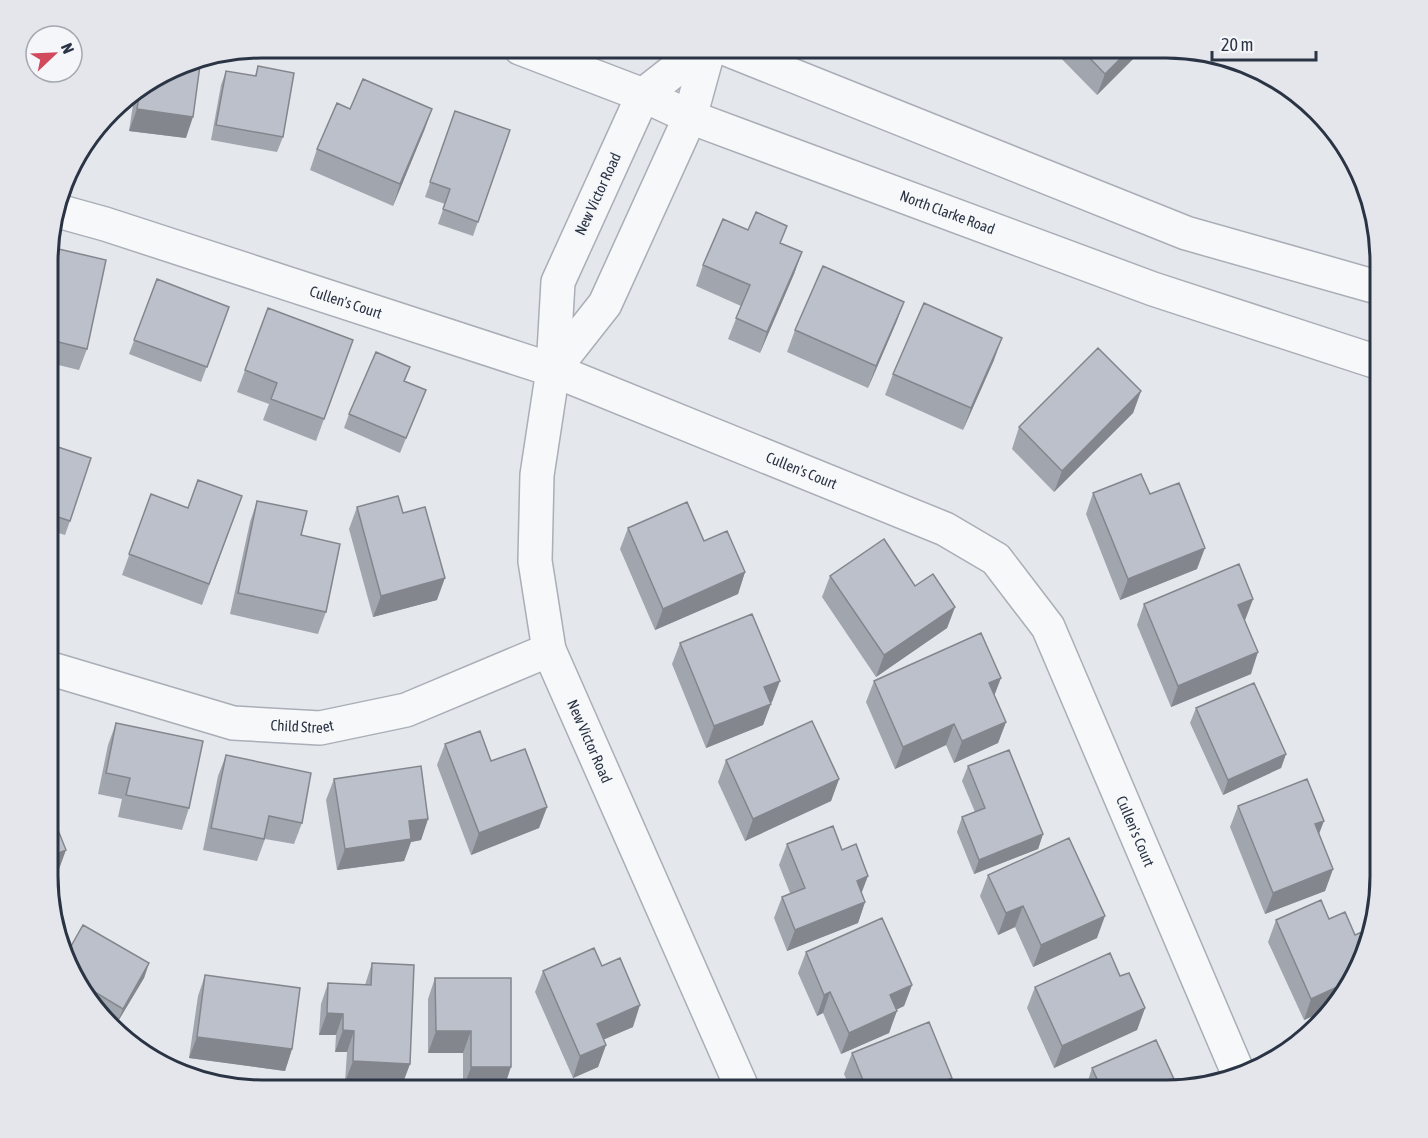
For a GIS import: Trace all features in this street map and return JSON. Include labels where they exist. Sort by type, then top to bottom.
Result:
[{"type":"street","name":"North Clarke Road","points":[[547,58],[643,95],[690,117],[1154,289],[1370,360]]},
{"type":"street","name":"New Victor Road","points":[[690,58],[643,95],[558,282],[553,369],[537,476],[535,561],[549,650],[738,1080]]},
{"type":"street","points":[[553,369],[605,304],[690,117],[706,58]]},
{"type":"street","points":[[750,59],[1186,233],[1370,285]]},
{"type":"street","name":"Cullen's Court","points":[[64,214],[105,224],[553,369],[945,529],[996,559],[1048,627],[1236,1067]]},
{"type":"street","name":"Child Street","points":[[59,671],[233,723],[320,728],[406,710],[549,650]]},
{"type":"building","points":[[1090,59],[1120,59],[1105,74]]},
{"type":"building","points":[[258,66],[294,73],[283,137],[216,125],[226,71],[256,76]]},
{"type":"building","points":[[200,68],[193,117],[137,109],[138,101],[149,93]]},
{"type":"building","points":[[363,79],[432,109],[400,184],[317,149],[337,103],[350,109]]},
{"type":"building","points":[[455,111],[510,130],[478,222],[443,209],[450,189],[430,182]]},
{"type":"building","points":[[756,212],[787,226],[780,243],[802,252],[767,332],[736,318],[750,285],[703,265],[723,219],[748,230]]},
{"type":"building","points":[[59,249],[106,260],[87,349],[58,342]]},
{"type":"building","points":[[823,266],[904,302],[876,366],[795,330]]},
{"type":"building","points":[[157,279],[229,307],[207,367],[134,340]]},
{"type":"building","points":[[924,303],[1002,338],[971,408],[893,374]]},
{"type":"building","points":[[268,308],[353,340],[324,419],[271,399],[277,383],[245,370]]},
{"type":"building","points":[[1098,348],[1141,391],[1062,471],[1019,427]]},
{"type":"building","points":[[376,352],[410,367],[404,381],[426,390],[406,438],[349,414]]},
{"type":"building","points":[[58,447],[91,458],[70,521],[58,517]]},
{"type":"building","points":[[1141,474],[1150,494],[1179,483],[1205,548],[1128,579],[1093,493]]},
{"type":"building","points":[[198,480],[242,496],[209,584],[129,554],[151,494],[188,508]]},
{"type":"building","points":[[398,496],[403,513],[425,507],[445,578],[381,596],[357,507]]},
{"type":"building","points":[[257,501],[307,511],[301,535],[340,544],[326,612],[238,593]]},
{"type":"building","points":[[687,502],[704,541],[727,531],[745,572],[663,609],[628,528]]},
{"type":"building","points":[[884,539],[915,586],[933,574],[955,607],[884,655],[830,576]]},
{"type":"building","points":[[1239,564],[1253,599],[1238,605],[1258,652],[1178,686],[1144,604]]},
{"type":"building","points":[[752,614],[780,681],[764,687],[771,704],[714,726],[680,643]]},
{"type":"building","points":[[981,633],[1001,678],[989,683],[1006,722],[962,741],[954,724],[903,747],[874,681]]},
{"type":"building","points":[[1254,683],[1286,754],[1228,780],[1196,708]]},
{"type":"building","points":[[812,721],[839,779],[753,819],[726,760]]},
{"type":"building","points":[[116,723],[203,741],[189,808],[126,795],[130,778],[106,773]]},
{"type":"building","points":[[480,731],[491,761],[525,749],[547,807],[479,833],[445,744]]},
{"type":"building","points":[[1009,750],[1043,834],[979,860],[962,817],[985,808],[968,766]]},
{"type":"building","points":[[226,755],[311,773],[302,823],[269,816],[264,839],[211,828]]},
{"type":"building","points":[[421,766],[428,819],[409,821],[411,839],[345,849],[334,779]]},
{"type":"building","points":[[1307,779],[1324,821],[1315,824],[1333,869],[1273,893],[1238,806]]},
{"type":"building","points":[[833,826],[842,850],[856,844],[868,876],[857,881],[865,902],[795,930],[782,897],[805,888],[787,844]]},
{"type":"building","points":[[59,832],[66,850],[59,853]]},
{"type":"building","points":[[1069,838],[1105,916],[1041,945],[1023,906],[1006,913],[988,875]]},
{"type":"building","points":[[1321,900],[1329,919],[1345,912],[1355,935],[1361,932],[1348,966],[1336,988],[1311,999],[1276,920]]},
{"type":"building","points":[[882,918],[912,985],[890,995],[897,1011],[849,1033],[830,992],[824,995],[806,952]]},
{"type":"building","points":[[83,925],[149,963],[123,1009],[95,992],[71,946]]},
{"type":"building","points":[[594,948],[602,966],[620,958],[640,1005],[597,1024],[606,1045],[580,1056],[543,971]]},
{"type":"building","points":[[1110,953],[1120,976],[1129,973],[1145,1008],[1062,1046],[1035,987]]},
{"type":"building","points":[[372,963],[414,965],[410,1064],[353,1061],[354,1031],[343,1030],[343,1014],[327,1013],[328,983],[371,985]]},
{"type":"building","points":[[205,975],[300,988],[292,1049],[197,1037]]},
{"type":"building","points":[[435,978],[511,978],[511,1067],[471,1067],[471,1031],[436,1031]]},
{"type":"building","points":[[929,1022],[952,1078],[863,1080],[852,1053]]},
{"type":"building","points":[[1156,1040],[1174,1079],[1097,1080],[1092,1068]]}]
